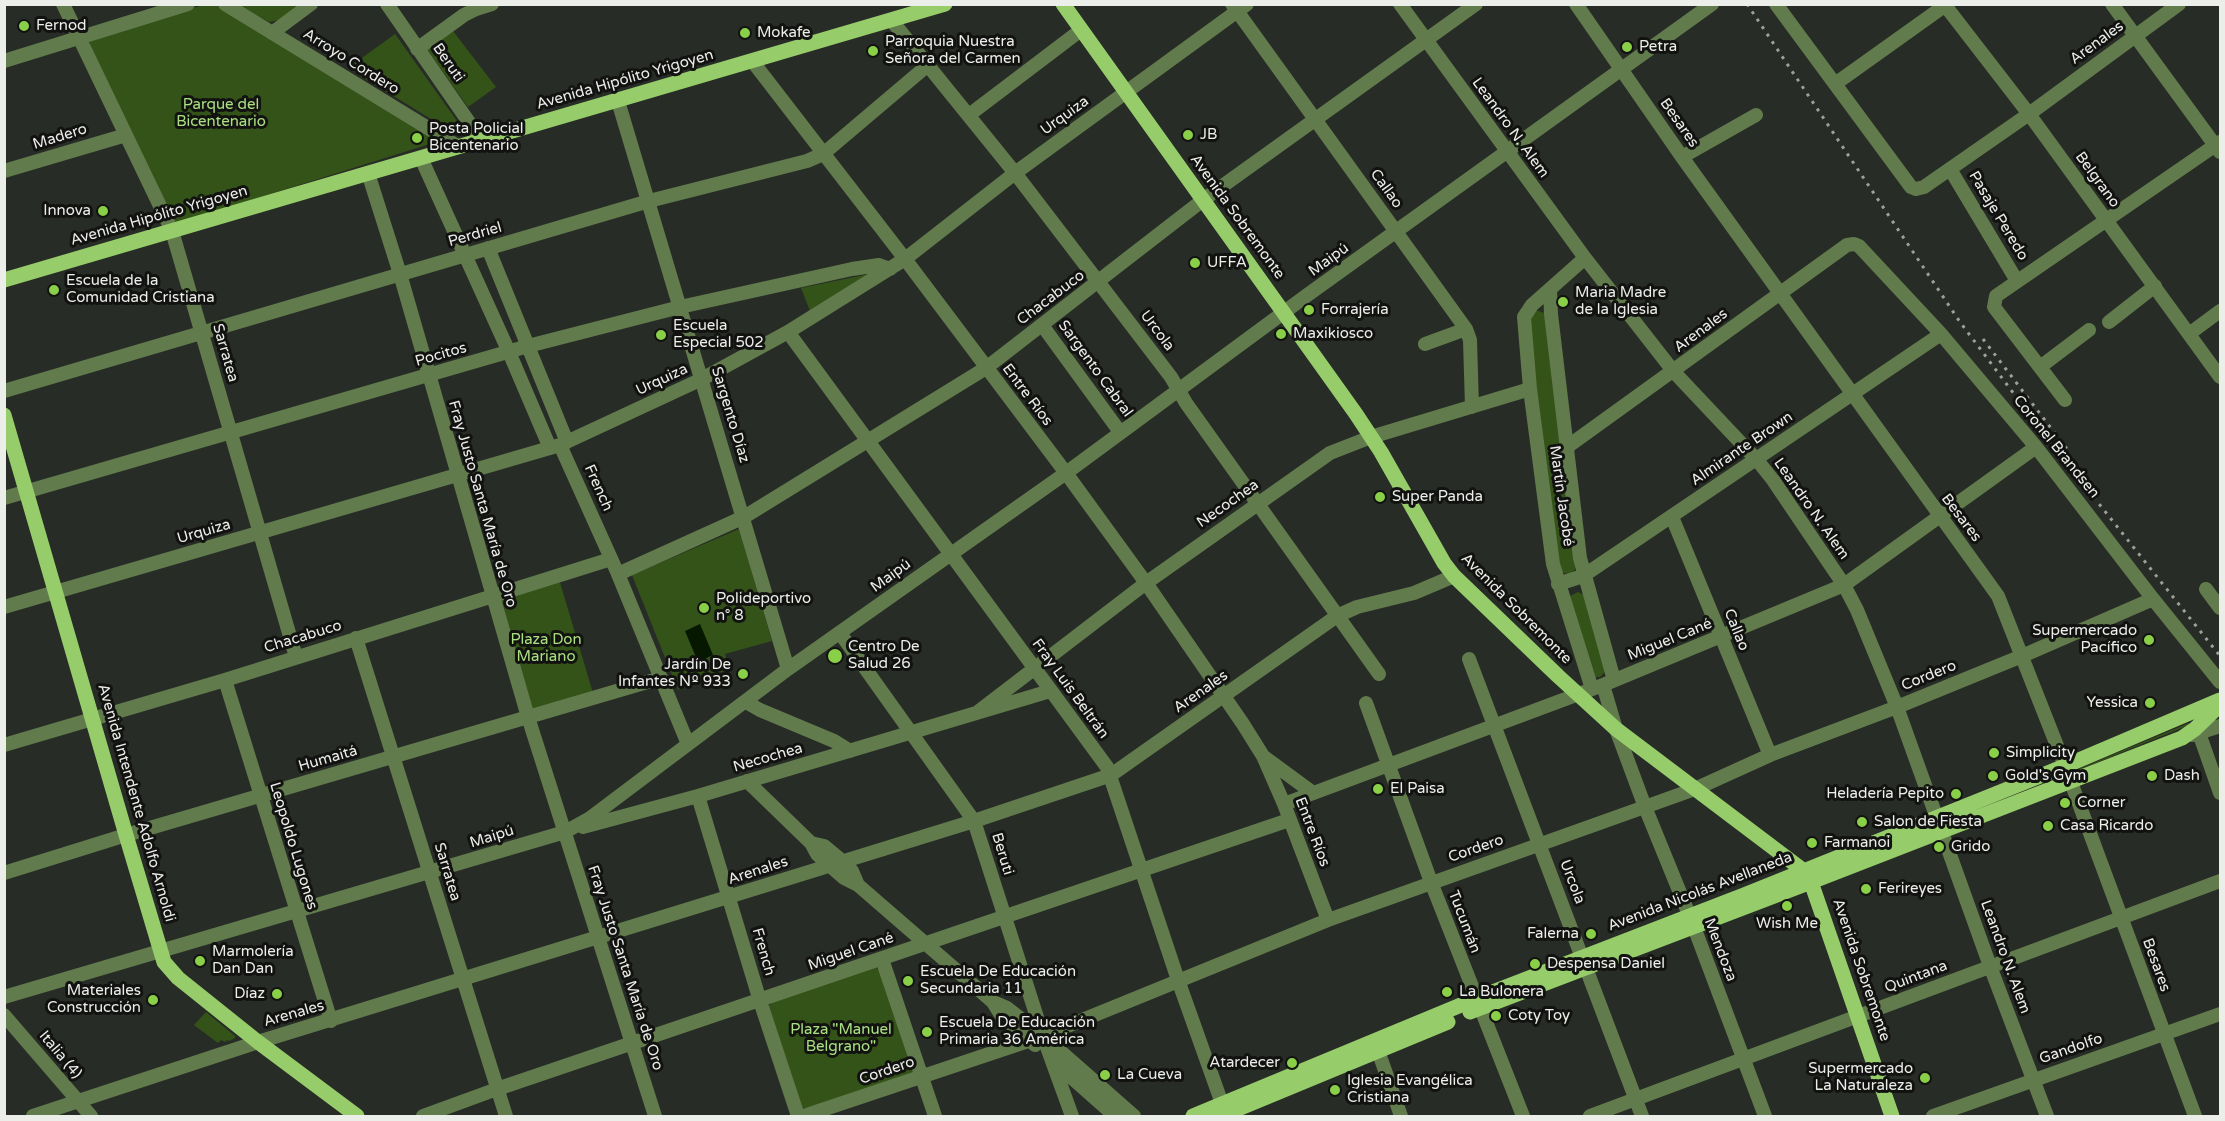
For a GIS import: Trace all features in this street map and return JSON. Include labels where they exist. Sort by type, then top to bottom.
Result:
[{"type":"main road","name":"Avenida Hipólito Yrigoyen","points":[[4,280],[945,4]]},
{"type":"main road","name":"Avenida Sobremonte","points":[[1063,4],[1371,437],[1454,576],[1597,687],[1616,729],[1807,877],[1892,1116]]},
{"type":"main road","name":"Avenida Intendente Adolfo Arnoldi","points":[[4,415],[164,962],[178,978],[258,1042],[357,1116]]},
{"type":"main road","name":"Avenida Nicolás Avellaneda","points":[[2068,774],[2216,704]]},
{"type":"main road","name":"Avenida Nicolás Avellaneda","points":[[1193,1116],[1224,1113],[1377,1046],[1585,962],[2068,774],[2182,738],[2195,729],[2216,704]]},
{"type":"street","name":"Sarratea","points":[[63,4],[172,231],[296,657]]},
{"type":"street","points":[[4,62],[188,4]]},
{"type":"street","name":"Arroyo Cordero","points":[[225,4],[459,147]]},
{"type":"street","points":[[272,33],[311,4]]},
{"type":"street","name":"Beruti","points":[[387,4],[482,141]]},
{"type":"street","points":[[417,49],[464,15],[492,4]]},
{"type":"street","name":"Leandro N. Alem","points":[[1400,4],[1585,258],[1674,372],[1773,480],[1844,585],[1898,707],[1990,966],[2047,1116]]},
{"type":"street","name":"Chacabuco","points":[[618,574],[744,517],[986,368],[1203,200],[1476,4]]},
{"type":"street","name":"Besares","points":[[1576,4],[1682,157],[1998,596],[2068,774],[2195,1116]]},
{"type":"street","name":"Maipú","points":[[4,997],[565,832],[590,818],[788,669],[1066,473],[1712,4]]},
{"type":"street","points":[[1776,4],[1835,84],[1945,5]]},
{"type":"street","points":[[2065,400],[1994,307],[1996,296],[2219,147],[2112,4]]},
{"type":"street","name":"Arenales","points":[[1835,84],[1911,187],[1916,189],[1924,187],[2029,114],[2179,4]]},
{"type":"street","name":"Belgrano","points":[[1945,5],[2029,114],[2220,377]]},
{"type":"street","name":"Urquiza","points":[[4,607],[559,445],[702,379],[788,332],[905,259],[1015,173],[1239,7]]},
{"type":"street","name":"Callao","points":[[1239,7],[1315,120],[1466,329],[1470,340],[1472,407]]},
{"type":"street","name":"Urcola","points":[[892,21],[1015,173],[1171,377],[1178,391],[1257,504],[1379,674]]},
{"type":"street","points":[[969,115],[1081,30]]},
{"type":"street","name":"Entre Ríos","points":[[753,62],[1066,473],[1224,696],[1263,756],[1284,804],[1328,920]]},
{"type":"street","name":"Perdriel","points":[[4,391],[649,201],[807,162],[823,154],[928,65]]},
{"type":"street","name":"Sargento Díaz","points":[[618,101],[788,669]]},
{"type":"street","points":[[1682,157],[1756,115]]},
{"type":"street","name":"Madero","points":[[4,171],[126,135]]},
{"type":"street","name":"French","points":[[426,157],[509,352],[559,445],[618,574],[688,744]]},
{"type":"street","name":"Pasaje Peredo","points":[[1950,168],[2017,281]]},
{"type":"street","name":"Fray Justo Santa María de Oro","points":[[368,173],[400,274],[528,717],[656,1116]]},
{"type":"street","name":"Arenales","points":[[1567,447],[1847,245],[1854,244]]},
{"type":"street","name":"Coronel Brandsen","points":[[1854,244],[1859,246],[1941,334],[2036,447],[2220,682]]},
{"type":"street","name":"French","points":[[488,248],[528,346],[559,445]]},
{"type":"street","points":[[1533,305],[1585,258]]},
{"type":"street","name":"Pocitos","points":[[4,498],[528,346],[680,307],[852,268],[879,265],[890,269]]},
{"type":"street","points":[[2109,322],[2155,286]]},
{"type":"street","points":[[1550,290],[1551,314]]},
{"type":"street","points":[[1533,305],[1542,306],[1551,314]]},
{"type":"street","name":"Martín Jacobé","points":[[1533,305],[1524,317],[1530,389],[1553,564],[1558,584],[1597,687]]},
{"type":"street","points":[[2189,334],[2220,312]]},
{"type":"street","name":"Martín Jacobé","points":[[1551,314],[1597,687]]},
{"type":"street","name":"Sargento Cabral","points":[[1042,325],[1120,432]]},
{"type":"street","points":[[1425,344],[1466,329]]},
{"type":"street","points":[[2040,367],[2089,330]]},
{"type":"street","name":"Fray Luis Beltrán","points":[[788,332],[1107,767],[1224,1113]]},
{"type":"street","name":"Almirante Brown","points":[[1558,584],[1583,576],[1941,334]]},
{"type":"street","name":"Necochea","points":[[979,711],[1146,583],[1330,453],[1371,437],[1530,389]]},
{"type":"street","name":"Miguel Cané","points":[[1284,804],[1597,687],[1844,585],[2036,447]]},
{"type":"street","name":"Callao","points":[[1672,517],[1770,755]]},
{"type":"street","name":"Chacabuco","points":[[4,745],[225,680],[611,559]]},
{"type":"street","name":"Arenales","points":[[33,1116],[258,1042],[730,898],[1111,775],[1337,616],[1357,607],[1414,592],[1454,576]]},
{"type":"street","points":[[2206,589],[2220,608]]},
{"type":"street","name":"Cordero","points":[[804,1116],[1036,1038],[1328,920],[1695,789],[1770,755],[1898,707],[2153,599]]},
{"type":"street","name":"Beruti","points":[[840,633],[974,821],[1005,917],[1036,1038],[1051,1060],[1072,1116]]},
{"type":"street","name":"Sarratea","points":[[357,638],[506,1116]]},
{"type":"street","name":"Urcola","points":[[1469,659],[1642,1116]]},
{"type":"street","name":"Humaitá","points":[[4,873],[661,678]]},
{"type":"street","name":"Leopoldo Lugones","points":[[225,680],[331,1021]]},
{"type":"street","name":"Mendoza","points":[[1597,687],[1616,729],[1692,921],[1766,1116]]},
{"type":"street","name":"Necochea","points":[[565,832],[698,796],[1050,691]]},
{"type":"street","points":[[2216,704],[2220,693]]},
{"type":"street","points":[[747,702],[760,710],[834,741],[850,751]]},
{"type":"street","name":"Tucumán","points":[[1366,703],[1431,882],[1522,1116]]},
{"type":"street","points":[[2182,738],[2220,726]]},
{"type":"street","points":[[2199,733],[2220,793]]},
{"type":"street","name":"Entre Ríos","points":[[1263,756],[1313,793]]},
{"type":"street","points":[[747,781],[811,843],[824,846],[835,863],[852,870],[858,885],[925,944],[993,1002],[1007,1008],[1036,1038],[1134,1116]]},
{"type":"street","name":"French","points":[[698,796],[760,1001],[798,1116]]},
{"type":"street","name":"Miguel Cané","points":[[423,1116],[1289,820]]},
{"type":"street","name":"Quintana","points":[[1590,1116],[2220,881]]},
{"type":"street","points":[[882,959],[935,1116]]},
{"type":"street","name":"Gandolfo","points":[[1933,1116],[2220,1014]]},
{"type":"street","name":"Italia (4)","points":[[4,1015],[91,1116]]},
{"type":"street","points":[[1377,1046],[1401,1116]]},
{"type":"street","points":[[1051,1060],[1115,1116]]},
{"type":"green space","points":[[299,4],[280,20],[269,22],[237,5]]},
{"type":"green space","name":"Parque del Bicentenario","points":[[203,5],[216,5],[434,137],[436,142],[175,224],[89,44],[95,37]]},
{"type":"green space","points":[[453,31],[496,87],[468,107],[428,51]]},
{"type":"green space","points":[[395,34],[462,128],[462,133],[457,135],[348,68]]},
{"type":"green space","points":[[874,273],[810,311],[801,288]]},
{"type":"green space","points":[[1535,310],[1545,313],[1576,566],[1575,570],[1569,574],[1560,572],[1535,395],[1529,316]]},
{"type":"green space","name":"Polideportivo n° 8","points":[[739,529],[772,641],[725,654],[729,669],[678,690],[632,575]]},
{"type":"green space","name":"Plaza Don Mariano","points":[[559,579],[593,693],[532,710],[500,601],[502,597]]},
{"type":"green space","points":[[1578,592],[1584,595],[1606,671],[1600,677],[1594,677],[1568,597]]},
{"type":"green space","points":[[2189,723],[2189,725],[2076,771],[2076,770]]},
{"type":"green space","name":"Plaza \"Manuel Belgrano\"","points":[[876,967],[880,972],[913,1073],[809,1109],[802,1108],[768,1010],[769,1005],[774,1001]]},
{"type":"green space","points":[[206,1012],[235,1038],[225,1042],[221,1040],[218,1043],[194,1025]]},
{"type":"shaded area","points":[[700,624],[713,655],[698,662],[685,631]]},
{"type":"railway","points":[[1747,4],[1960,322],[2053,446],[2220,656]]},
{"type":"railway","points":[[1983,339],[2070,453]]},
{"type":"place","name":"Fernod","points":[[24,26]]},
{"type":"place","name":"Mokafe","points":[[745,33]]},
{"type":"place","name":"Petra","points":[[1627,47]]},
{"type":"place","name":"Parroquia Nuestra Señora del Carmen","points":[[873,51]]},
{"type":"place","name":"JB","points":[[1188,135]]},
{"type":"place","name":"Posta Policial Bicentenario","points":[[417,138]]},
{"type":"place","name":"Innova","points":[[103,211]]},
{"type":"place","name":"UFFA","points":[[1195,263]]},
{"type":"place","name":"Escuela de la Comunidad Cristiana","points":[[54,290]]},
{"type":"place","name":"Maria Madre de la Iglesia","points":[[1563,302]]},
{"type":"place","name":"Forrajería","points":[[1309,310]]},
{"type":"place","name":"Maxikiosco","points":[[1281,334]]},
{"type":"place","name":"Escuela Especial 502","points":[[661,335]]},
{"type":"place","name":"Super Panda","points":[[1380,497]]},
{"type":"place","name":"Polideportivo n° 8","points":[[704,608]]},
{"type":"place","name":"Supermercado Pacífico","points":[[2149,640]]},
{"type":"place","name":"Centro De Salud 26","points":[[835,656]]},
{"type":"place","name":"Jardín De Infantes Nº 933","points":[[743,674]]},
{"type":"place","name":"Yessica","points":[[2150,703]]},
{"type":"place","name":"Simplicity","points":[[1994,753]]},
{"type":"place","name":"Gold's Gym","points":[[1993,776]]},
{"type":"place","name":"Dash","points":[[2152,776]]},
{"type":"place","name":"El Paisa","points":[[1378,789]]},
{"type":"place","name":"Heladería Pepito","points":[[1956,794]]},
{"type":"place","name":"Corner","points":[[2065,803]]},
{"type":"place","name":"Salon de Fiesta","points":[[1862,822]]},
{"type":"place","name":"Casa Ricardo","points":[[2048,826]]},
{"type":"place","name":"Farmanoi","points":[[1812,843]]},
{"type":"place","name":"Grido","points":[[1939,847]]},
{"type":"place","name":"Ferireyes","points":[[1866,889]]},
{"type":"place","name":"Wish Me","points":[[1787,906]]},
{"type":"place","name":"Falerna","points":[[1591,934]]},
{"type":"place","name":"Marmolería Dan Dan","points":[[200,961]]},
{"type":"place","name":"Despensa Daniel","points":[[1535,964]]},
{"type":"place","name":"Escuela De Educación Secundaria 11","points":[[908,981]]},
{"type":"place","name":"La Bulonera","points":[[1447,992]]},
{"type":"place","name":"Díaz","points":[[277,994]]},
{"type":"place","name":"Materiales Construcción","points":[[153,1000]]},
{"type":"place","name":"Coty Toy","points":[[1496,1016]]},
{"type":"place","name":"Escuela De Educación Primaria 36 América","points":[[927,1032]]},
{"type":"place","name":"Atardecer","points":[[1292,1063]]},
{"type":"place","name":"La Cueva","points":[[1105,1075]]},
{"type":"place","name":"Supermercado La Naturaleza","points":[[1925,1078]]},
{"type":"place","name":"Iglesia Evangélica Cristiana","points":[[1335,1090]]}]
